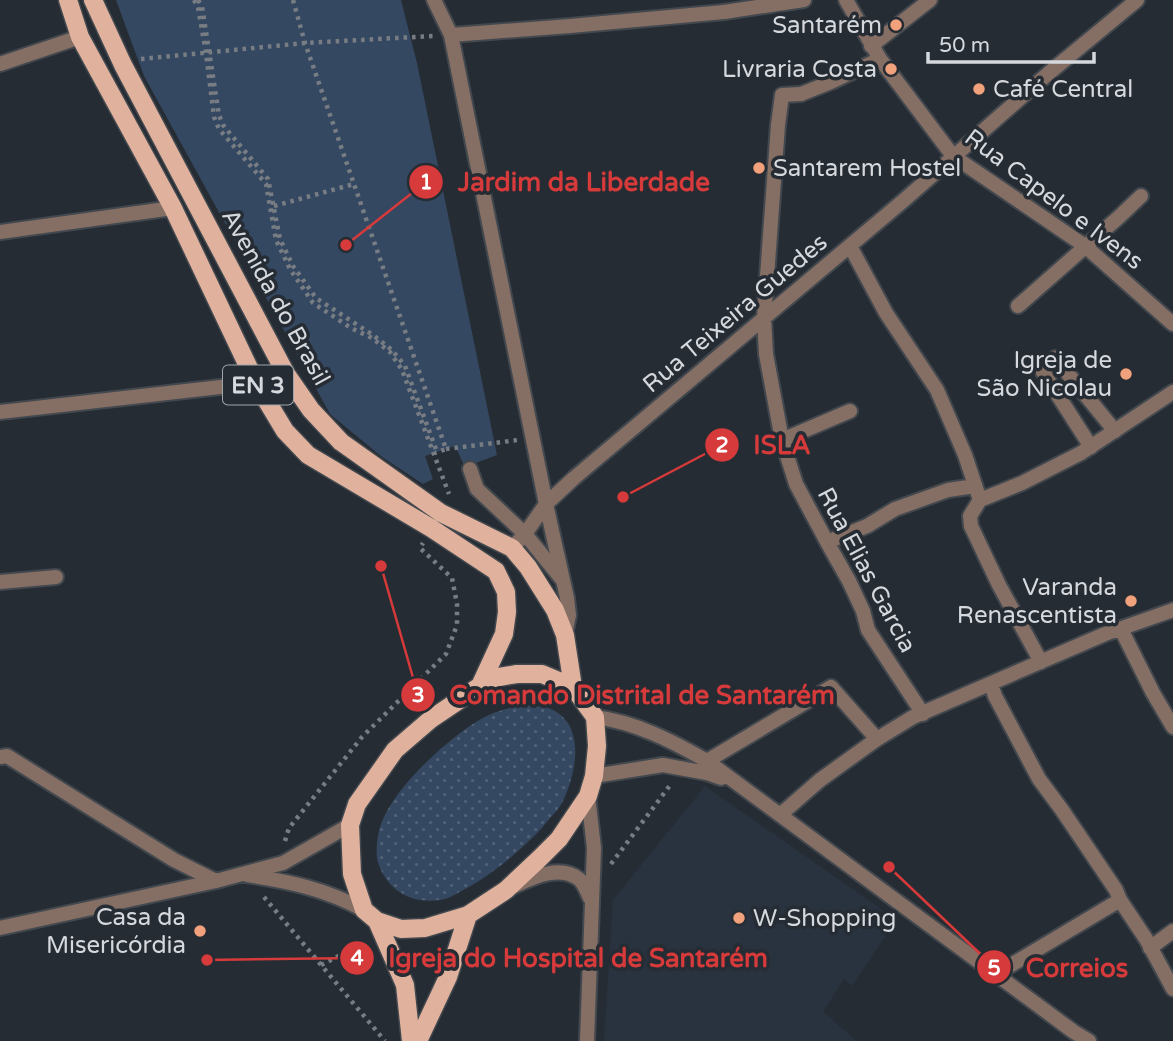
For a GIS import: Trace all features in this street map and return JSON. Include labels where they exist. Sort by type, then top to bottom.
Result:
[{"type":"main road","name":"Avenida do Brasil","points":[[68,0],[80,37],[173,208],[256,383],[285,431],[308,455],[431,528],[496,571],[506,592],[504,634],[480,686]]},
{"type":"main road","name":"Avenida do Brasil","points":[[93,0],[123,65],[286,374],[311,410],[341,442],[436,509],[512,548],[528,567],[555,610],[565,635],[573,687]]},
{"type":"main road","points":[[411,1041],[405,985],[352,874],[350,825],[357,803],[395,750],[430,719],[480,686],[499,677],[542,674],[573,687]]},
{"type":"main road","name":"EN 3","points":[[573,687],[595,717]]},
{"type":"main road","points":[[370,916],[401,929],[425,928],[468,915],[506,890],[559,839],[588,796],[594,776],[597,746],[595,717]]},
{"type":"main road","points":[[418,1041],[447,977],[468,915]]},
{"type":"street","points":[[434,0],[451,35],[567,598],[569,615],[565,635]]},
{"type":"street","points":[[451,35],[724,12],[804,0]]},
{"type":"street","name":"Rua Capelo e Ivens","points":[[846,0],[880,60],[953,156],[1085,246],[1173,324]]},
{"type":"street","points":[[871,46],[930,0]]},
{"type":"street","name":"Rua Teixeira Guedes","points":[[512,548],[546,504],[586,468],[1138,0]]},
{"type":"street","points":[[0,64],[80,37]]},
{"type":"street","name":"Rua Elias Garcia","points":[[880,60],[801,94],[782,95],[764,318],[766,354],[782,440],[796,484],[849,581],[868,629],[923,714]]},
{"type":"street","points":[[1018,306],[1141,195]]},
{"type":"street","points":[[0,232],[173,208]]},
{"type":"street","points":[[850,246],[886,313],[937,390],[958,437],[977,493],[970,516],[971,526],[999,585],[1041,662]]},
{"type":"street","points":[[1091,447],[1043,372],[1055,358],[1115,431]]},
{"type":"street","points":[[0,412],[256,383]]},
{"type":"street","points":[[827,542],[867,526],[895,509],[948,491],[977,493],[1022,483],[1091,447],[1173,392]]},
{"type":"street","points":[[782,440],[850,411]]},
{"type":"street","points":[[470,469],[477,489],[525,534],[561,578]]},
{"type":"street","points":[[0,582],[56,577]]},
{"type":"street","points":[[780,815],[820,780],[877,739],[914,718],[1105,634],[1173,610]]},
{"type":"street","points":[[1121,629],[1173,727]]},
{"type":"street","points":[[991,684],[1040,779],[1116,890],[1173,989]]},
{"type":"street","points":[[707,761],[831,687],[877,739]]},
{"type":"street","points":[[595,717],[616,719],[681,746],[707,761],[996,974],[1070,1036],[1089,1041]]},
{"type":"street","points":[[0,757],[7,756],[174,860],[216,881]]},
{"type":"street","points":[[594,776],[663,765],[708,773],[733,781]]},
{"type":"street","points":[[587,1041],[594,848],[588,796]]},
{"type":"street","points":[[0,928],[216,881],[283,863],[350,825]]},
{"type":"street","points":[[506,890],[541,874],[559,873],[572,875],[580,880],[592,901]]},
{"type":"street","points":[[242,874],[295,883],[343,899],[370,916]]},
{"type":"street","points":[[996,974],[1120,900]]},
{"type":"street","points":[[1150,948],[1173,931]]},
{"type":"path","points":[[198,0],[202,6],[219,115],[223,125],[268,179],[280,239],[293,266],[316,298],[373,335],[392,350],[405,366],[435,453],[446,449],[524,439]]},
{"type":"path","points":[[293,0],[305,43],[446,449]]},
{"type":"path","points":[[123,65],[141,60],[305,43],[451,35]]},
{"type":"path","points":[[274,206],[354,184]]},
{"type":"path","points":[[609,867],[673,782]]},
{"type":"path","points":[[267,900],[385,1041]]},
{"type":"path","points":[[321,965],[365,943]]},
{"type":"shaded area","points":[[116,0],[401,0],[417,63],[497,455],[465,467],[455,446],[425,456],[433,479],[423,484],[382,457],[330,414],[144,76]]},
{"type":"shaded area","points":[[521,705],[553,710],[570,727],[574,739],[574,764],[568,790],[560,805],[533,838],[510,858],[487,876],[453,896],[425,900],[406,896],[398,891],[385,877],[377,860],[379,831],[394,800],[421,768],[452,739],[490,714]]},
{"type":"shaded area","name":"W-Shopping","points":[[705,786],[898,921],[852,986],[844,979],[823,1012],[857,1041],[604,1041],[613,900]]},
{"type":"place","name":"Santarém","points":[[896,25]]},
{"type":"place","name":"Livraria Costa","points":[[891,69]]},
{"type":"place","name":"Café Central","points":[[979,89]]},
{"type":"place","name":"Santarem Hostel","points":[[759,168]]},
{"type":"place","name":"Jardim da Liberdade","points":[[346,245]]},
{"type":"place","name":"Igreja de São Nicolau","points":[[1126,374]]},
{"type":"place","name":"ISLA","points":[[623,497]]},
{"type":"place","name":"Comando Distrital de Santarém","points":[[381,566]]},
{"type":"place","name":"Varanda Renascentista","points":[[1131,601]]},
{"type":"place","name":"Correios","points":[[889,867]]},
{"type":"place","name":"W-Shopping","points":[[739,918]]},
{"type":"place","name":"Casa da Misericórdia","points":[[200,931]]},
{"type":"place","name":"Igreja do Hospital de Santarém","points":[[207,960]]}]
